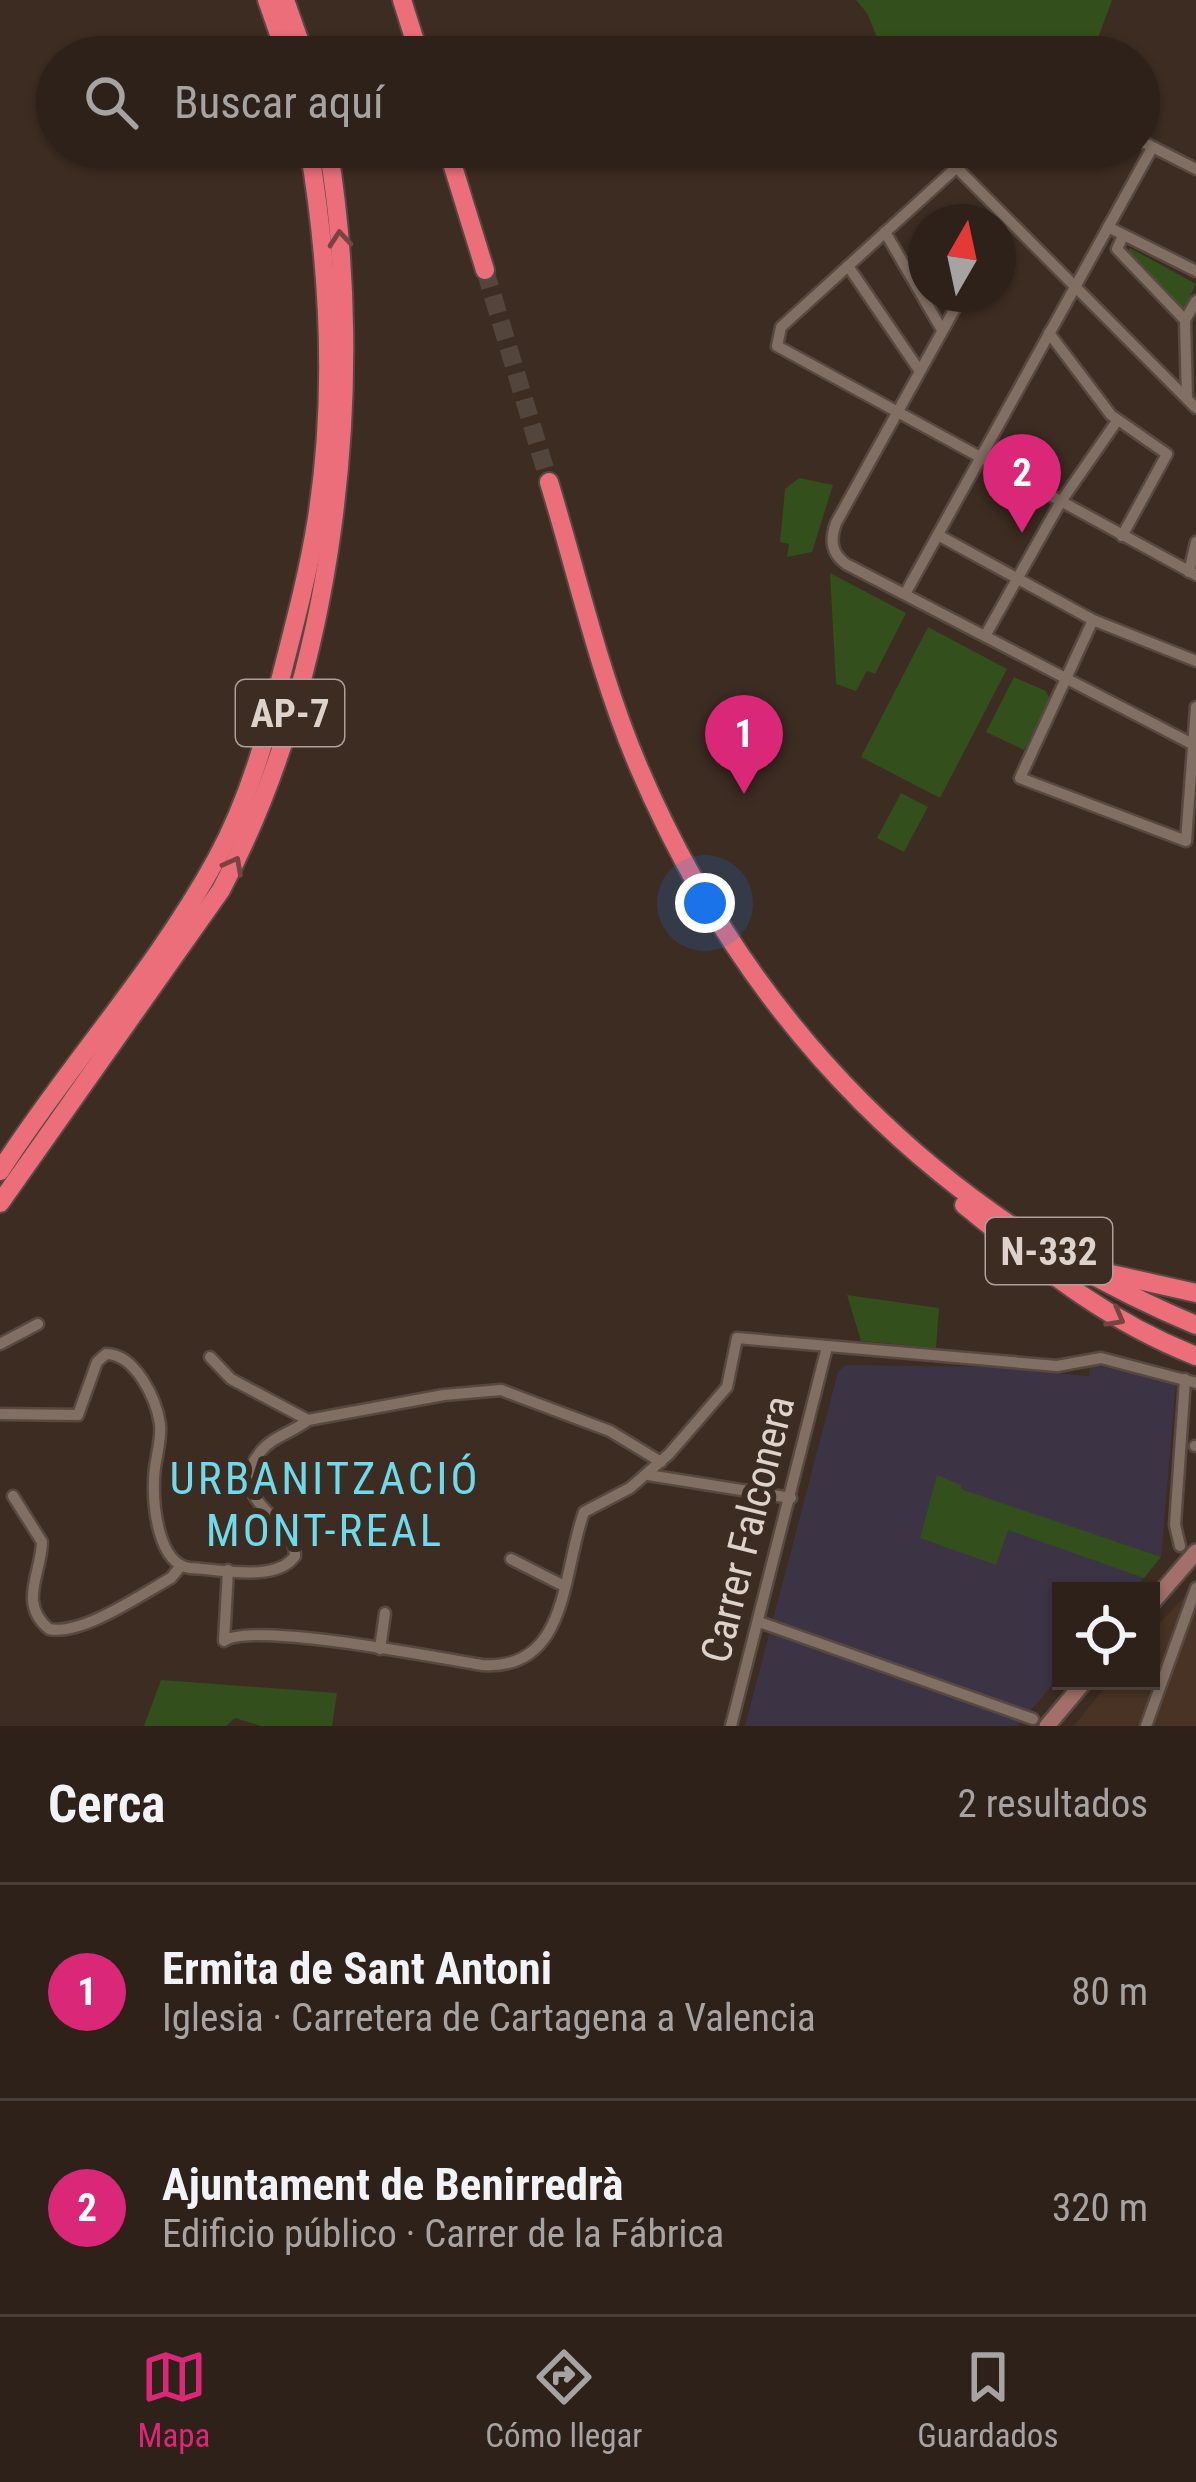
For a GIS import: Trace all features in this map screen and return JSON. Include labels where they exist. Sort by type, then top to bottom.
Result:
[{"type":"highway","points":[[266,0],[279,36]]},
{"type":"highway","points":[[285,0],[298,36]]},
{"type":"highway","points":[[402,0],[413,36]]},
{"type":"highway","name":"AP-7","points":[[0,1172],[190,904],[240,812],[256,765],[298,609],[322,473],[325,275],[312,168]]},
{"type":"highway","name":"AP-7","points":[[0,1203],[221,890],[269,785],[328,558],[341,458],[342,262],[331,168]]},
{"type":"highway","points":[[453,168],[485,270]]},
{"type":"highway","name":"N-332","points":[[549,482],[618,710],[669,834],[759,986],[800,1039],[916,1155],[1073,1266],[1196,1324]]},
{"type":"highway","points":[[898,1139],[908,1160],[1054,1280],[1115,1318],[1196,1356]]},
{"type":"highway","points":[[916,1155],[1070,1254],[1108,1273],[1196,1293]]},
{"type":"main road","points":[[1160,1591],[1188,1549]]},
{"type":"main road","points":[[1040,1722],[1075,1690]]},
{"type":"street","points":[[1160,151],[1196,169]]},
{"type":"street","points":[[955,168],[781,328],[777,346],[1193,573],[1196,542]]},
{"type":"street","points":[[957,168],[992,204]]},
{"type":"street","points":[[905,594],[1142,168]]},
{"type":"street","points":[[1108,227],[1196,271]]},
{"type":"street","points":[[1016,228],[1196,408]]},
{"type":"street","points":[[885,232],[942,330]]},
{"type":"street","points":[[1123,236],[1117,249],[1185,320]]},
{"type":"street","points":[[848,266],[919,370]]},
{"type":"street","points":[[1186,398],[1185,320],[1196,301]]},
{"type":"street","points":[[952,312],[836,523],[832,547],[846,564],[1194,745]]},
{"type":"street","points":[[1049,333],[1117,421],[1167,454],[1123,536]]},
{"type":"street","points":[[985,636],[1060,503],[1117,421]]},
{"type":"street","points":[[938,535],[1093,620],[1196,661]]},
{"type":"street","points":[[1093,620],[1020,778],[1186,841],[1196,706]]},
{"type":"street","points":[[0,1344],[38,1324]]},
{"type":"street","points":[[228,1570],[224,1642],[241,1635],[482,1665],[516,1662],[544,1642],[584,1511],[630,1488],[662,1462],[727,1387],[737,1339],[1058,1366],[1101,1358],[1191,1381]]},
{"type":"street","name":"Carrer Falconera","points":[[731,1726],[827,1348]]},
{"type":"street","points":[[0,1414],[78,1415],[100,1358],[116,1354],[126,1360],[139,1375],[158,1415],[154,1488],[165,1546],[181,1567],[266,1571],[292,1561],[293,1540],[264,1512],[249,1479],[261,1450],[308,1420],[444,1395],[501,1390],[610,1431],[662,1462]]},
{"type":"street","points":[[210,1357],[231,1379],[308,1420]]},
{"type":"street","points":[[1188,1549],[1175,1515],[1196,1370]]},
{"type":"street","points":[[648,1474],[790,1498]]},
{"type":"street","points":[[13,1496],[42,1542],[32,1599],[37,1617],[50,1630],[62,1632],[94,1619],[171,1578],[181,1567]]},
{"type":"street","points":[[511,1559],[564,1586]]},
{"type":"street","points":[[1146,1726],[1196,1588]]},
{"type":"street","points":[[380,1649],[386,1613]]},
{"type":"street","points":[[759,1622],[1040,1722]]},
{"type":"shaded area","points":[[1090,1364],[1176,1383],[1161,1557],[1140,1582],[1052,1582],[1052,1685],[1017,1726],[745,1726],[838,1372],[845,1365],[994,1367],[1089,1376]]},
{"type":"shaded area","points":[[1196,1584],[1196,1726],[1074,1726],[1103,1690],[1160,1690],[1160,1623]]},
{"type":"green space","points":[[856,0],[1112,0],[1099,36],[876,36]]},
{"type":"green space","points":[[1130,248],[1196,284],[1184,309],[1127,253]]},
{"type":"green space","points":[[799,478],[833,485],[812,552],[787,557],[789,544],[780,542],[785,489]]},
{"type":"green space","points":[[830,573],[906,613],[875,674],[867,671],[856,691],[836,684]]},
{"type":"green space","points":[[928,627],[1007,669],[940,798],[861,757]]},
{"type":"green space","points":[[1014,677],[1046,691],[1050,700],[1024,750],[986,732]]},
{"type":"green space","points":[[901,793],[928,807],[904,852],[877,838]]},
{"type":"green space","points":[[847,1295],[939,1308],[936,1348],[861,1341]]},
{"type":"green space","points":[[937,1475],[961,1489],[1161,1557],[1144,1578],[1008,1530],[996,1565],[920,1538]]},
{"type":"green space","points":[[161,1680],[337,1693],[332,1726],[261,1726],[235,1718],[226,1726],[144,1726]]},
{"type":"tunnel","points":[[485,270],[549,482]]},
{"type":"place","name":"Ajuntament de Benirredrà","points":[[1022,533]]},
{"type":"place","name":"Ermita de Sant Antoni","points":[[744,794]]},
{"type":"district","name":"URBANITZACIÓ MONT-REAL","points":[[325,1504]]}]
